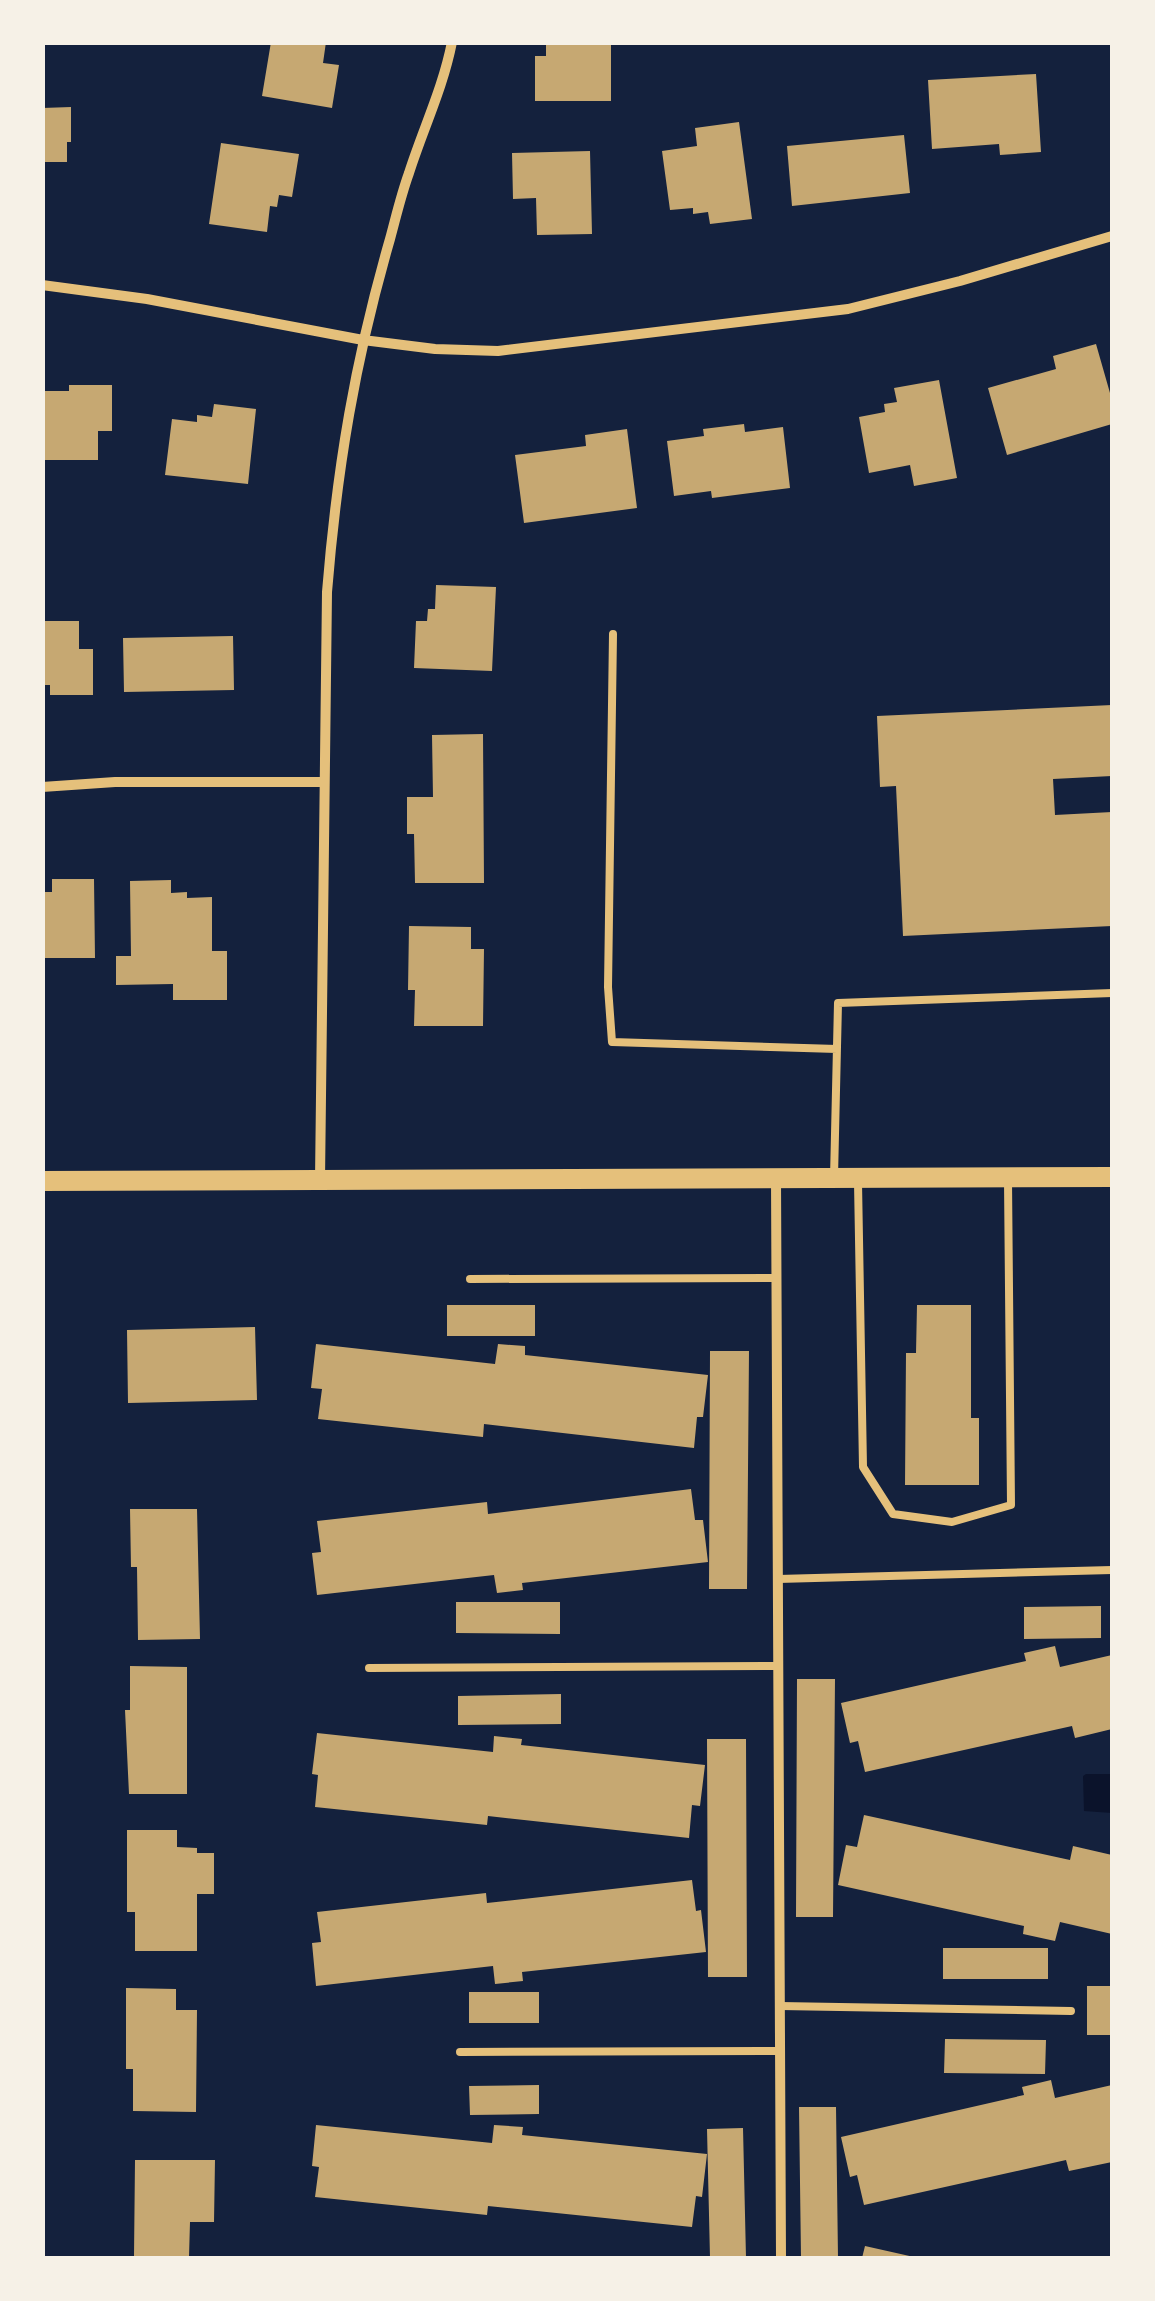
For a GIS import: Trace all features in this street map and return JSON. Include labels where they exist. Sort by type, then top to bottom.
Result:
[{"type":"main road","points":[[42,1180],[1112,1177]]},
{"type":"street","points":[[320,1180],[327,592],[334,502],[347,412],[363,340],[409,172],[435,107],[452,42]]},
{"type":"street","points":[[42,285],[147,299],[363,340],[498,352],[848,309],[1112,236]]},
{"type":"street","points":[[42,787],[115,782],[324,782]]},
{"type":"street","points":[[776,1178],[781,2258]]},
{"type":"lane","points":[[613,634],[608,986],[612,1042],[837,1049]]},
{"type":"lane","points":[[834,1178],[838,1003],[1112,993]]},
{"type":"lane","points":[[858,1178],[863,1468],[893,1514],[952,1522],[1012,1504],[1008,1177]]},
{"type":"lane","points":[[470,1279],[777,1278]]},
{"type":"lane","points":[[778,1579],[1112,1570]]},
{"type":"lane","points":[[369,1668],[778,1666]]},
{"type":"lane","points":[[780,2006],[1071,2011]]},
{"type":"lane","points":[[460,2052],[780,2051]]},
{"type":"water","points":[[1086,1774],[1112,1774],[1112,1813],[1084,1811]]},
{"type":"building","points":[[271,42],[326,42],[323,63],[339,65],[332,108],[262,96]]},
{"type":"building","points":[[546,42],[611,42],[611,101],[535,101],[535,56],[546,56]]},
{"type":"building","points":[[1036,74],[1041,152],[1000,155],[999,144],[932,149],[928,80]]},
{"type":"building","points":[[71,107],[67,162],[42,162],[42,108]]},
{"type":"building","points":[[739,122],[752,219],[710,224],[708,212],[693,214],[693,208],[670,210],[662,151],[697,146],[695,128]]},
{"type":"building","points":[[904,135],[910,193],[792,206],[787,146]]},
{"type":"building","points":[[221,143],[299,154],[292,197],[279,195],[277,207],[270,206],[267,232],[209,224]]},
{"type":"building","points":[[590,151],[592,234],[537,235],[536,198],[513,199],[512,153]]},
{"type":"building","points":[[1096,344],[1112,400],[1112,424],[1007,455],[988,388],[1056,369],[1053,356]]},
{"type":"building","points":[[939,380],[957,478],[914,486],[910,465],[869,473],[859,417],[885,412],[884,404],[897,402],[894,388]]},
{"type":"building","points":[[69,385],[112,385],[112,431],[98,431],[98,460],[42,460],[42,391],[69,391]]},
{"type":"building","points":[[214,404],[256,409],[248,484],[165,475],[172,419],[197,422],[197,415],[212,417]]},
{"type":"building","points":[[744,424],[745,432],[783,427],[790,488],[712,498],[711,491],[674,496],[667,441],[704,436],[703,429]]},
{"type":"building","points":[[627,429],[637,508],[524,523],[515,455],[586,446],[585,435]]},
{"type":"building","points":[[436,585],[496,587],[492,671],[414,668],[416,621],[427,621],[428,609],[435,609]]},
{"type":"building","points":[[42,621],[79,621],[79,649],[93,649],[93,695],[50,695],[50,685],[42,685]]},
{"type":"building","points":[[233,636],[234,690],[124,692],[123,638]]},
{"type":"building","points":[[1112,705],[1112,776],[1053,779],[1055,815],[1112,812],[1112,926],[903,936],[896,786],[880,787],[877,716]]},
{"type":"building","points":[[483,734],[484,883],[415,883],[414,834],[407,834],[407,797],[433,797],[432,735]]},
{"type":"building","points":[[52,879],[94,879],[95,958],[42,958],[42,892],[52,892]]},
{"type":"building","points":[[171,880],[171,893],[187,892],[187,898],[212,897],[212,951],[227,951],[227,1000],[173,1000],[173,984],[116,985],[116,956],[131,956],[130,881]]},
{"type":"building","points":[[409,926],[471,927],[471,949],[484,949],[483,1026],[414,1026],[415,990],[408,990]]},
{"type":"building","points":[[447,1305],[535,1305],[535,1336],[447,1336]]},
{"type":"building","points":[[917,1305],[971,1305],[971,1418],[979,1418],[979,1485],[905,1485],[906,1353],[916,1353]]},
{"type":"building","points":[[255,1327],[257,1400],[128,1403],[127,1330]]},
{"type":"building","points":[[316,1344],[495,1364],[498,1344],[525,1346],[525,1355],[708,1375],[703,1417],[697,1417],[694,1448],[484,1424],[483,1437],[318,1419],[322,1389],[311,1388]]},
{"type":"building","points":[[710,1351],[749,1351],[747,1589],[709,1589]]},
{"type":"building","points":[[691,1489],[695,1520],[703,1520],[708,1562],[522,1583],[523,1590],[497,1593],[494,1575],[317,1595],[312,1553],[321,1552],[317,1521],[487,1502],[488,1514]]},
{"type":"building","points":[[130,1509],[197,1509],[200,1639],[138,1640],[137,1567],[131,1567]]},
{"type":"building","points":[[456,1602],[560,1602],[560,1634],[456,1633]]},
{"type":"building","points":[[1101,1606],[1101,1638],[1024,1639],[1024,1607]]},
{"type":"building","points":[[1055,1646],[1060,1667],[1112,1655],[1112,1729],[1075,1738],[1072,1726],[865,1772],[858,1741],[850,1743],[841,1703],[1026,1661],[1024,1653]]},
{"type":"building","points":[[130,1666],[187,1667],[187,1794],[129,1794],[125,1710],[130,1710]]},
{"type":"building","points":[[797,1679],[835,1679],[833,1917],[796,1917]]},
{"type":"building","points":[[561,1694],[561,1724],[458,1725],[458,1696]]},
{"type":"building","points":[[317,1733],[493,1752],[494,1736],[522,1739],[521,1745],[705,1765],[700,1806],[692,1805],[689,1838],[488,1816],[487,1825],[315,1807],[318,1775],[312,1774]]},
{"type":"building","points":[[707,1739],[746,1739],[747,1977],[708,1977]]},
{"type":"building","points":[[864,1815],[1070,1860],[1073,1846],[1112,1855],[1112,1934],[1060,1922],[1055,1941],[1023,1934],[1024,1926],[838,1885],[846,1845],[857,1847]]},
{"type":"building","points":[[127,1830],[177,1830],[177,1847],[214,1853],[214,1894],[197,1894],[197,1951],[135,1951],[135,1912],[127,1912]]},
{"type":"building","points":[[692,1880],[696,1911],[701,1910],[706,1952],[522,1972],[523,1981],[495,1984],[493,1966],[316,1986],[312,1943],[321,1942],[317,1912],[486,1893],[487,1903]]},
{"type":"building","points":[[943,1948],[1048,1948],[1048,1979],[943,1979]]},
{"type":"building","points":[[1087,1986],[1112,1986],[1112,2035],[1087,2035]]},
{"type":"building","points":[[126,1988],[176,1989],[176,2010],[197,2010],[196,2112],[133,2111],[133,2069],[126,2069]]},
{"type":"building","points":[[469,1992],[539,1992],[539,2023],[469,2023]]},
{"type":"building","points":[[945,2039],[1046,2040],[1045,2074],[944,2073]]},
{"type":"building","points":[[1051,2080],[1055,2098],[1112,2085],[1112,2162],[1069,2171],[1066,2160],[864,2205],[857,2175],[850,2177],[841,2137],[1024,2095],[1022,2087]]},
{"type":"building","points":[[539,2085],[539,2114],[470,2115],[469,2086]]},
{"type":"building","points":[[799,2107],[836,2107],[838,2258],[801,2258]]},
{"type":"building","points":[[316,2125],[492,2143],[494,2125],[523,2127],[522,2135],[707,2154],[702,2197],[696,2196],[692,2227],[488,2206],[487,2215],[315,2197],[319,2167],[312,2166]]},
{"type":"building","points":[[743,2128],[746,2258],[710,2258],[707,2129]]},
{"type":"building","points":[[135,2160],[215,2160],[214,2222],[190,2222],[189,2257],[134,2256]]},
{"type":"building","points":[[865,2246],[914,2257],[914,2258],[862,2258]]}]
